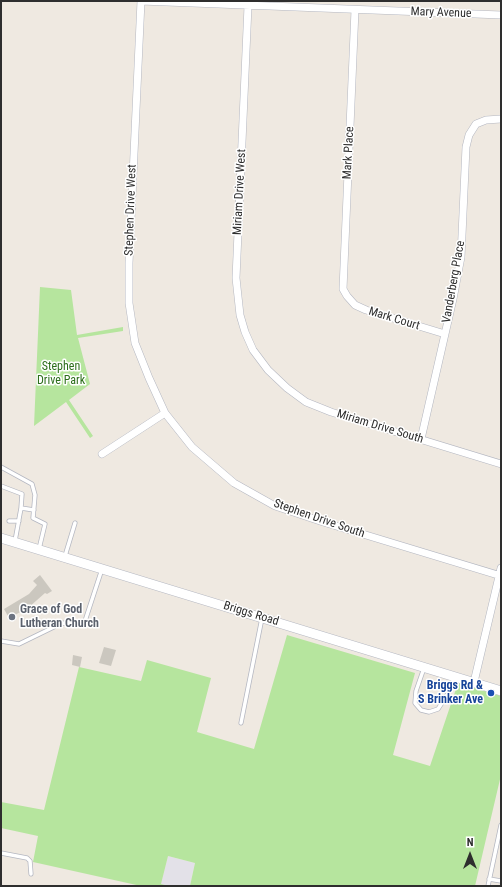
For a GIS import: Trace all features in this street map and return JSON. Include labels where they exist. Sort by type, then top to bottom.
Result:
[{"type":"street","name":"Mary Avenue","points":[[141,1],[501,15]]},
{"type":"street","name":"Stephen Drive West","points":[[141,1],[129,263],[129,303],[136,343],[149,378],[165,413]]},
{"type":"street","name":"Miriam Drive West","points":[[248,6],[236,278],[240,314],[245,332],[253,350],[268,370]]},
{"type":"street","name":"Mark Place","points":[[346,296],[343,282],[355,10]]},
{"type":"street","name":"Vanderberg Place","points":[[421,439],[461,256],[466,147],[469,135],[476,124],[486,120],[501,119]]},
{"type":"street","name":"Mark Court","points":[[346,296],[355,305],[366,310],[445,334]]},
{"type":"street","name":"Miriam Drive South","points":[[268,370],[286,388],[306,402],[331,412],[501,464]]},
{"type":"street","points":[[102,454],[165,413]]},
{"type":"street","name":"Stephen Drive South","points":[[165,413],[192,447],[234,483],[275,506],[500,576]]},
{"type":"street","name":"Briggs Road","points":[[1,538],[501,691]]},
{"type":"street","points":[[474,682],[501,568]]},
{"type":"lane","points":[[1,467],[32,484],[35,496],[33,518],[45,524],[39,550]]},
{"type":"lane","points":[[1,486],[22,494],[21,508],[16,520],[15,542]]},
{"type":"lane","points":[[21,508],[34,510]]},
{"type":"lane","points":[[11,515],[16,520]]},
{"type":"lane","points":[[9,521],[16,520]]},
{"type":"lane","points":[[64,558],[75,523]]},
{"type":"lane","points":[[1,641],[19,644],[62,623],[81,624],[86,621],[102,569]]},
{"type":"lane","points":[[241,723],[262,618]]},
{"type":"lane","points":[[424,667],[416,691],[415,703],[421,710],[429,712],[438,709],[449,692],[455,676]]},
{"type":"lane","points":[[488,886],[501,825]]},
{"type":"lane","points":[[1,853],[27,858],[30,861],[31,874]]},
{"type":"lane","points":[[490,878],[501,881]]},
{"type":"shaded area","points":[[168,856],[195,863],[190,886],[169,886],[161,884]]},
{"type":"green space","name":"Stephen Drive Park","points":[[40,287],[71,290],[77,335],[123,327],[123,331],[78,338],[90,384],[69,400],[93,436],[90,438],[66,402],[34,426]]},
{"type":"green space","points":[[287,635],[415,673],[393,755],[430,766],[458,683],[501,696],[501,775],[475,886],[190,886],[195,863],[168,856],[161,884],[169,886],[141,886],[33,862],[38,836],[1,828],[1,802],[44,810],[79,667],[141,681],[147,660],[211,678],[197,732],[254,749]]},
{"type":"building","points":[[40,575],[52,591],[47,594],[45,593],[28,608],[9,618],[4,609],[29,594],[37,585],[33,581]]},
{"type":"building","points":[[104,647],[116,650],[111,666],[99,663]]},
{"type":"building","points":[[73,655],[82,657],[80,667],[72,665]]},
{"type":"place","name":"Grace of God Lutheran Church","points":[[12,617]]},
{"type":"place","name":"Briggs Rd & S Brinker Ave","points":[[491,693]]}]
